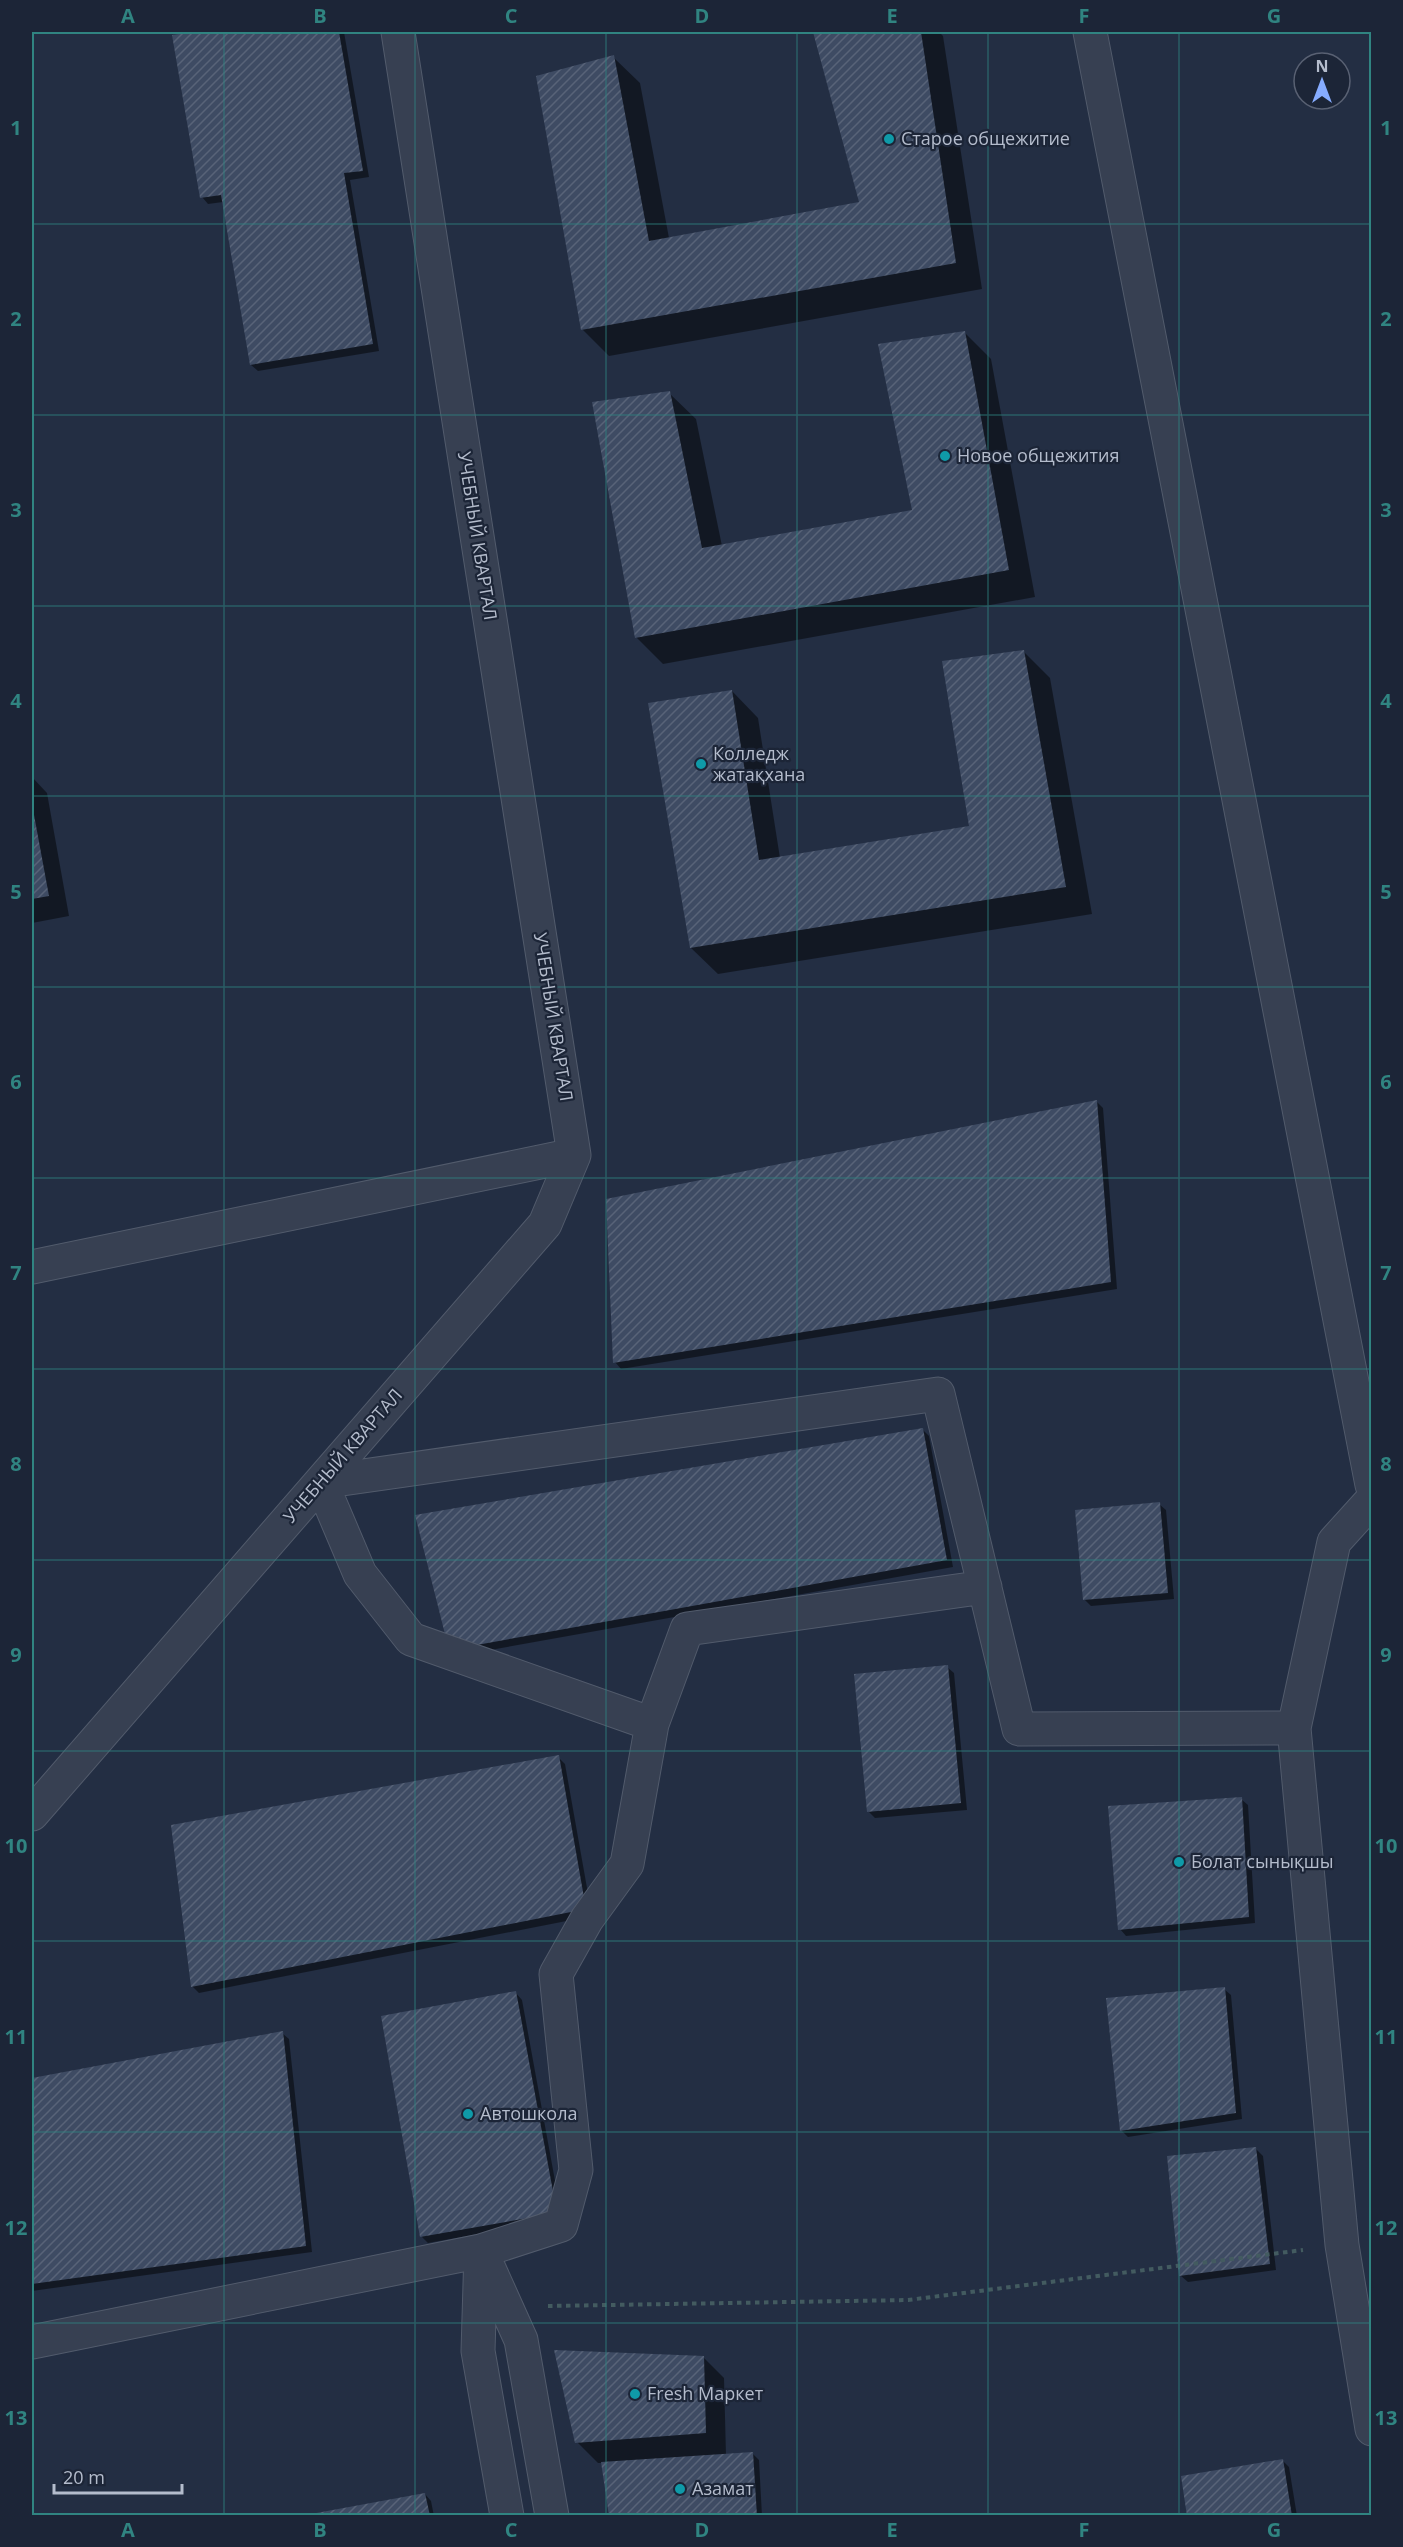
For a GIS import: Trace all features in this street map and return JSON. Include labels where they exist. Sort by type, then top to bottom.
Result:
[{"type":"street","name":"УЧЕБНЫЙ КВАРТАЛ","points":[[32,1814],[545,1224],[574,1155],[398,32]]},
{"type":"street","points":[[1090,32],[1371,1485]]},
{"type":"street","points":[[32,1267],[574,1155]]},
{"type":"street","points":[[652,1724],[411,1639],[360,1574],[321,1482],[938,1394],[1019,1729],[1294,1728]]},
{"type":"street","points":[[1371,1500],[1334,1542],[1294,1728],[1342,2245],[1371,2429]]},
{"type":"street","points":[[32,2342],[481,2251],[561,2225],[576,2170],[556,1974],[587,1919],[627,1864],[652,1724],[687,1629],[985,1587]]},
{"type":"street","points":[[481,2251],[521,2340],[552,2516]]},
{"type":"street","points":[[481,2251],[478,2351],[507,2516]]},
{"type":"path","points":[[506,2307],[908,2300],[1342,2245]]},
{"type":"building","points":[[193,32],[339,32],[363,171],[344,173],[373,344],[250,365],[221,195],[200,198],[172,35]]},
{"type":"building","name":"Старое общежитие","points":[[813,32],[921,32],[956,263],[581,330],[536,76],[614,55],[649,241],[859,202]]},
{"type":"building","name":"Новое общежития","points":[[965,331],[1009,570],[635,638],[592,402],[670,391],[702,548],[912,510],[878,344]]},
{"type":"building","name":"Колледж жатақхана","points":[[1024,650],[1066,887],[690,948],[648,703],[732,690],[759,860],[969,826],[942,661]]},
{"type":"building","points":[[32,804],[49,896],[32,899]]},
{"type":"building","points":[[1097,1100],[1111,1282],[613,1363],[606,1199]]},
{"type":"building","points":[[923,1428],[947,1560],[449,1650],[415,1515]]},
{"type":"building","points":[[1160,1502],[1168,1593],[1083,1600],[1075,1510]]},
{"type":"building","points":[[948,1665],[961,1803],[867,1812],[854,1674]]},
{"type":"building","points":[[559,1755],[586,1909],[191,1987],[171,1825]]},
{"type":"building","name":"Болат сынықшы","points":[[1242,1797],[1249,1917],[1118,1930],[1108,1806]]},
{"type":"building","points":[[1225,1987],[1236,2113],[1120,2131],[1106,1998]]},
{"type":"building","name":"Автошкола","points":[[516,1991],[557,2213],[420,2237],[381,2016]]},
{"type":"building","points":[[283,2031],[306,2246],[32,2284],[32,2078]]},
{"type":"building","points":[[1256,2147],[1270,2264],[1179,2276],[1167,2156]]},
{"type":"building","name":"Fresh Маркет","points":[[554,2350],[704,2356],[706,2433],[575,2443]]},
{"type":"building","name":"Азамат","points":[[753,2452],[757,2516],[609,2516],[601,2462]]},
{"type":"building","points":[[1283,2459],[1292,2516],[1187,2516],[1181,2476]]},
{"type":"building","points":[[425,2493],[430,2516],[311,2516],[311,2514]]},
{"type":"place","name":"Старое общежитие","points":[[889,139]]},
{"type":"place","name":"Новое общежития","points":[[945,456]]},
{"type":"place","name":"Колледж жатақхана","points":[[701,764]]},
{"type":"place","name":"Болат сынықшы","points":[[1179,1862]]},
{"type":"place","name":"Автошкола","points":[[468,2114]]},
{"type":"place","name":"Fresh Маркет","points":[[635,2394]]},
{"type":"place","name":"Азамат","points":[[680,2489]]}]
